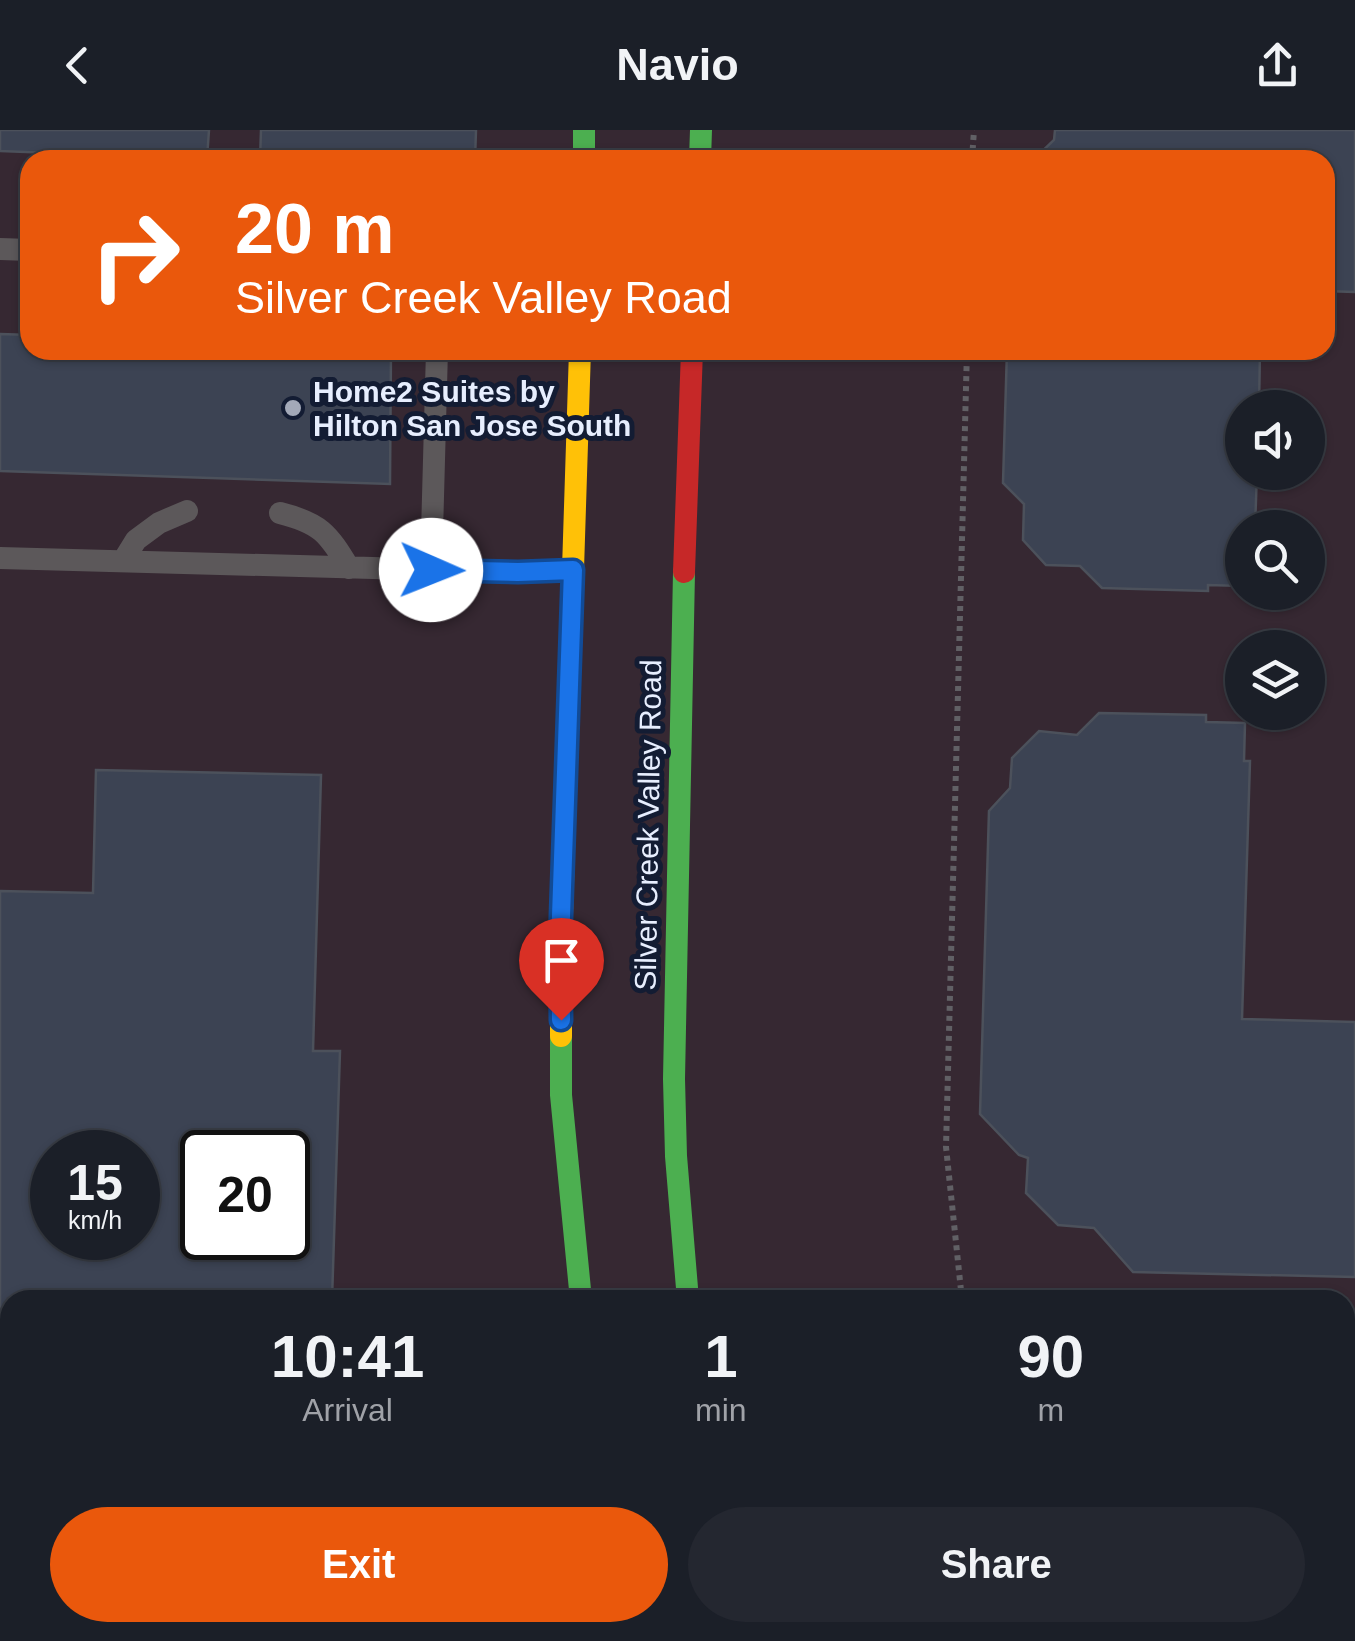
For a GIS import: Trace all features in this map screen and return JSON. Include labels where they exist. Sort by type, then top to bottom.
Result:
[{"type":"main road","points":[[579,1290],[561,1095],[560,945],[580,360]]},
{"type":"main road","name":"Silver Creek Valley Road","points":[[689,1290],[676,1156],[674,1078],[681,639],[692,360]]},
{"type":"lane","points":[[431,570],[436,360]]},
{"type":"lane","points":[[124,562],[136,540],[159,523],[187,512]]},
{"type":"lane","points":[[280,513],[308,520],[331,538],[350,568]]},
{"type":"lane","points":[[0,558],[518,572],[573,570]]},
{"type":"path","points":[[961,1290],[946,1147],[967,360]]},
{"type":"shaded area","points":[[0,130],[1355,130],[1355,1290],[0,1290]]},
{"type":"building","points":[[0,130],[209,130],[208,150],[0,151]]},
{"type":"building","points":[[261,130],[476,130],[475,150],[260,150]]},
{"type":"building","points":[[1055,130],[1355,130],[1355,292],[1335,291],[1335,150],[1044,150],[1054,140]]},
{"type":"building","points":[[0,334],[20,335],[20,360],[391,360],[390,484],[0,471]]},
{"type":"building","points":[[1007,360],[1260,360],[1259,390],[1225,390],[1225,490],[1256,490],[1256,510],[1225,510],[1225,586],[1208,585],[1208,591],[1102,588],[1080,566],[1046,565],[1023,540],[1024,504],[1003,483]]},
{"type":"building","points":[[1099,713],[1206,715],[1206,722],[1225,722],[1225,730],[1245,730],[1244,761],[1250,761],[1242,1019],[1355,1022],[1355,1277],[1133,1272],[1094,1228],[1058,1225],[1026,1193],[1028,1158],[1019,1155],[980,1114],[989,811],[1010,788],[1012,758],[1039,731],[1077,735]]},
{"type":"building","points":[[96,770],[321,775],[313,1051],[340,1051],[332,1290],[0,1290],[0,891],[93,893]]},
{"type":"traffic: fast","points":[[584,130],[584,150]]},
{"type":"traffic: fast","points":[[700,150],[701,130]]},
{"type":"traffic: fast","points":[[684,572],[674,1079],[687,1290]]},
{"type":"traffic: fast","points":[[561,1036],[561,1095],[580,1290]]},
{"type":"traffic: slow","points":[[561,1036],[580,360]]},
{"type":"traffic: jam","points":[[684,572],[692,360]]},
{"type":"place","name":"Home2 Suites by Hilton San Jose South","points":[[293,408]]},
{"type":"route","points":[[431,570],[573,570],[561,1020]]}]
